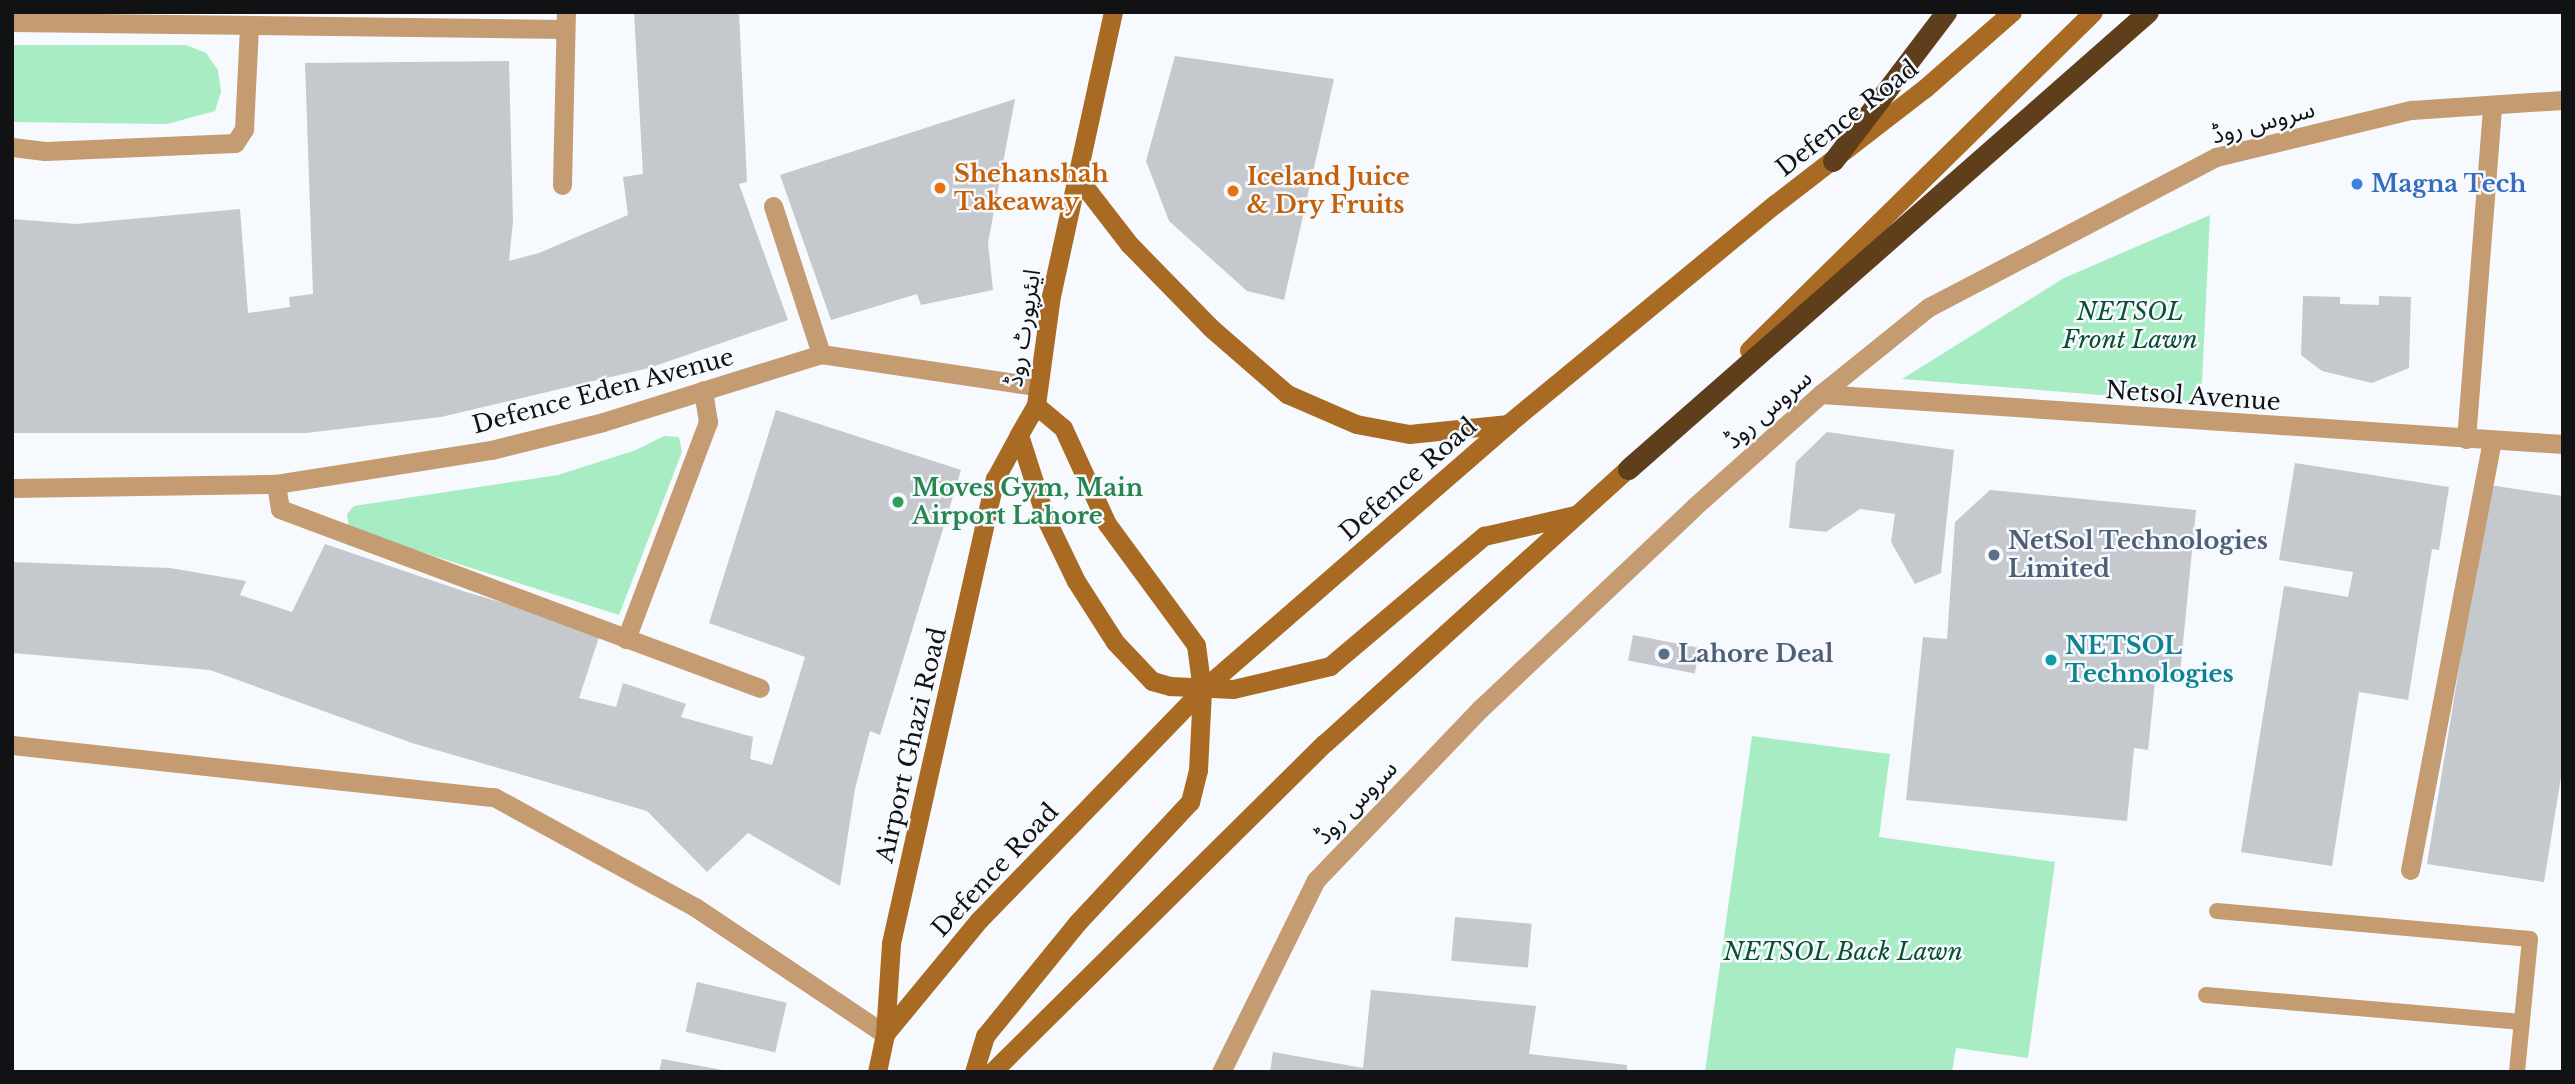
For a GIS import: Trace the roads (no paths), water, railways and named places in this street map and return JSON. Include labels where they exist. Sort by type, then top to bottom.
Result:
[{"type":"highway","points":[[1833,161],[1946,12]]},
{"type":"highway","points":[[1628,469],[2148,12]]},
{"type":"main road","name":"ایئرپورٹ روڈ","points":[[974,1072],[985,1036],[1077,923],[1190,803],[1201,750],[1202,690],[1196,645],[1107,524],[1063,428],[1036,396],[1113,12]]},
{"type":"main road","name":"Defence Road","points":[[885,1034],[979,920],[1202,690],[1509,424],[2012,12]]},
{"type":"main road","points":[[992,1072],[1325,743],[1628,469],[2093,12]]},
{"type":"main road","points":[[1078,178],[1139,253],[1211,328],[1287,394],[1356,424],[1409,434],[1509,424]]},
{"type":"main road","name":"Airport Ghazi Road","points":[[877,1072],[885,1034],[891,943],[992,493],[1036,396]]},
{"type":"main road","points":[[1019,435],[1046,519],[1076,581],[1115,642],[1152,681],[1202,690],[1259,685],[1330,666],[1484,536],[1576,515]]},
{"type":"street","points":[[12,22],[249,26],[565,20],[562,185]]},
{"type":"street","points":[[12,147],[44,151],[235,143],[244,130],[249,26]]},
{"type":"street","name":"سروس روڈ","points":[[1221,1072],[1316,880],[1480,709],[1821,394],[1929,307],[2217,157],[2411,110],[2563,100]]},
{"type":"street","points":[[2466,439],[2492,104]]},
{"type":"street","points":[[773,205],[821,354]]},
{"type":"street","name":"Defence Eden Avenue","points":[[12,488],[276,484],[491,450],[821,354],[1036,396]]},
{"type":"street","points":[[626,639],[708,422],[703,390]]},
{"type":"street","name":"Netsol Avenue","points":[[1821,394],[2466,439],[2563,443]]},
{"type":"street","points":[[2410,870],[2492,440]]},
{"type":"street","points":[[276,484],[280,509],[760,688]]},
{"type":"street","points":[[12,745],[494,797],[695,907],[885,1034]]},
{"type":"lane","points":[[2217,911],[2530,939],[2517,1072]]},
{"type":"lane","points":[[2206,995],[2522,1022]]},
{"type":"place","name":"Magna Tech","points":[[2357,184]]},
{"type":"place","name":"Shehanshah Takeaway","points":[[940,188]]},
{"type":"place","name":"Iceland Juice & Dry Fruits","points":[[1233,191]]},
{"type":"place","name":"Moves Gym, Main Airport Lahore","points":[[898,502]]},
{"type":"place","name":"NetSol Technologies Limited","points":[[1994,555]]},
{"type":"place","name":"Lahore Deal","points":[[1664,654]]},
{"type":"place","name":"NETSOL Technologies","points":[[2051,660]]},
{"type":"park label","name":"NETSOL Front Lawn","points":[[2130,326]]},
{"type":"park label","name":"NETSOL Back Lawn","points":[[1843,952]]}]
